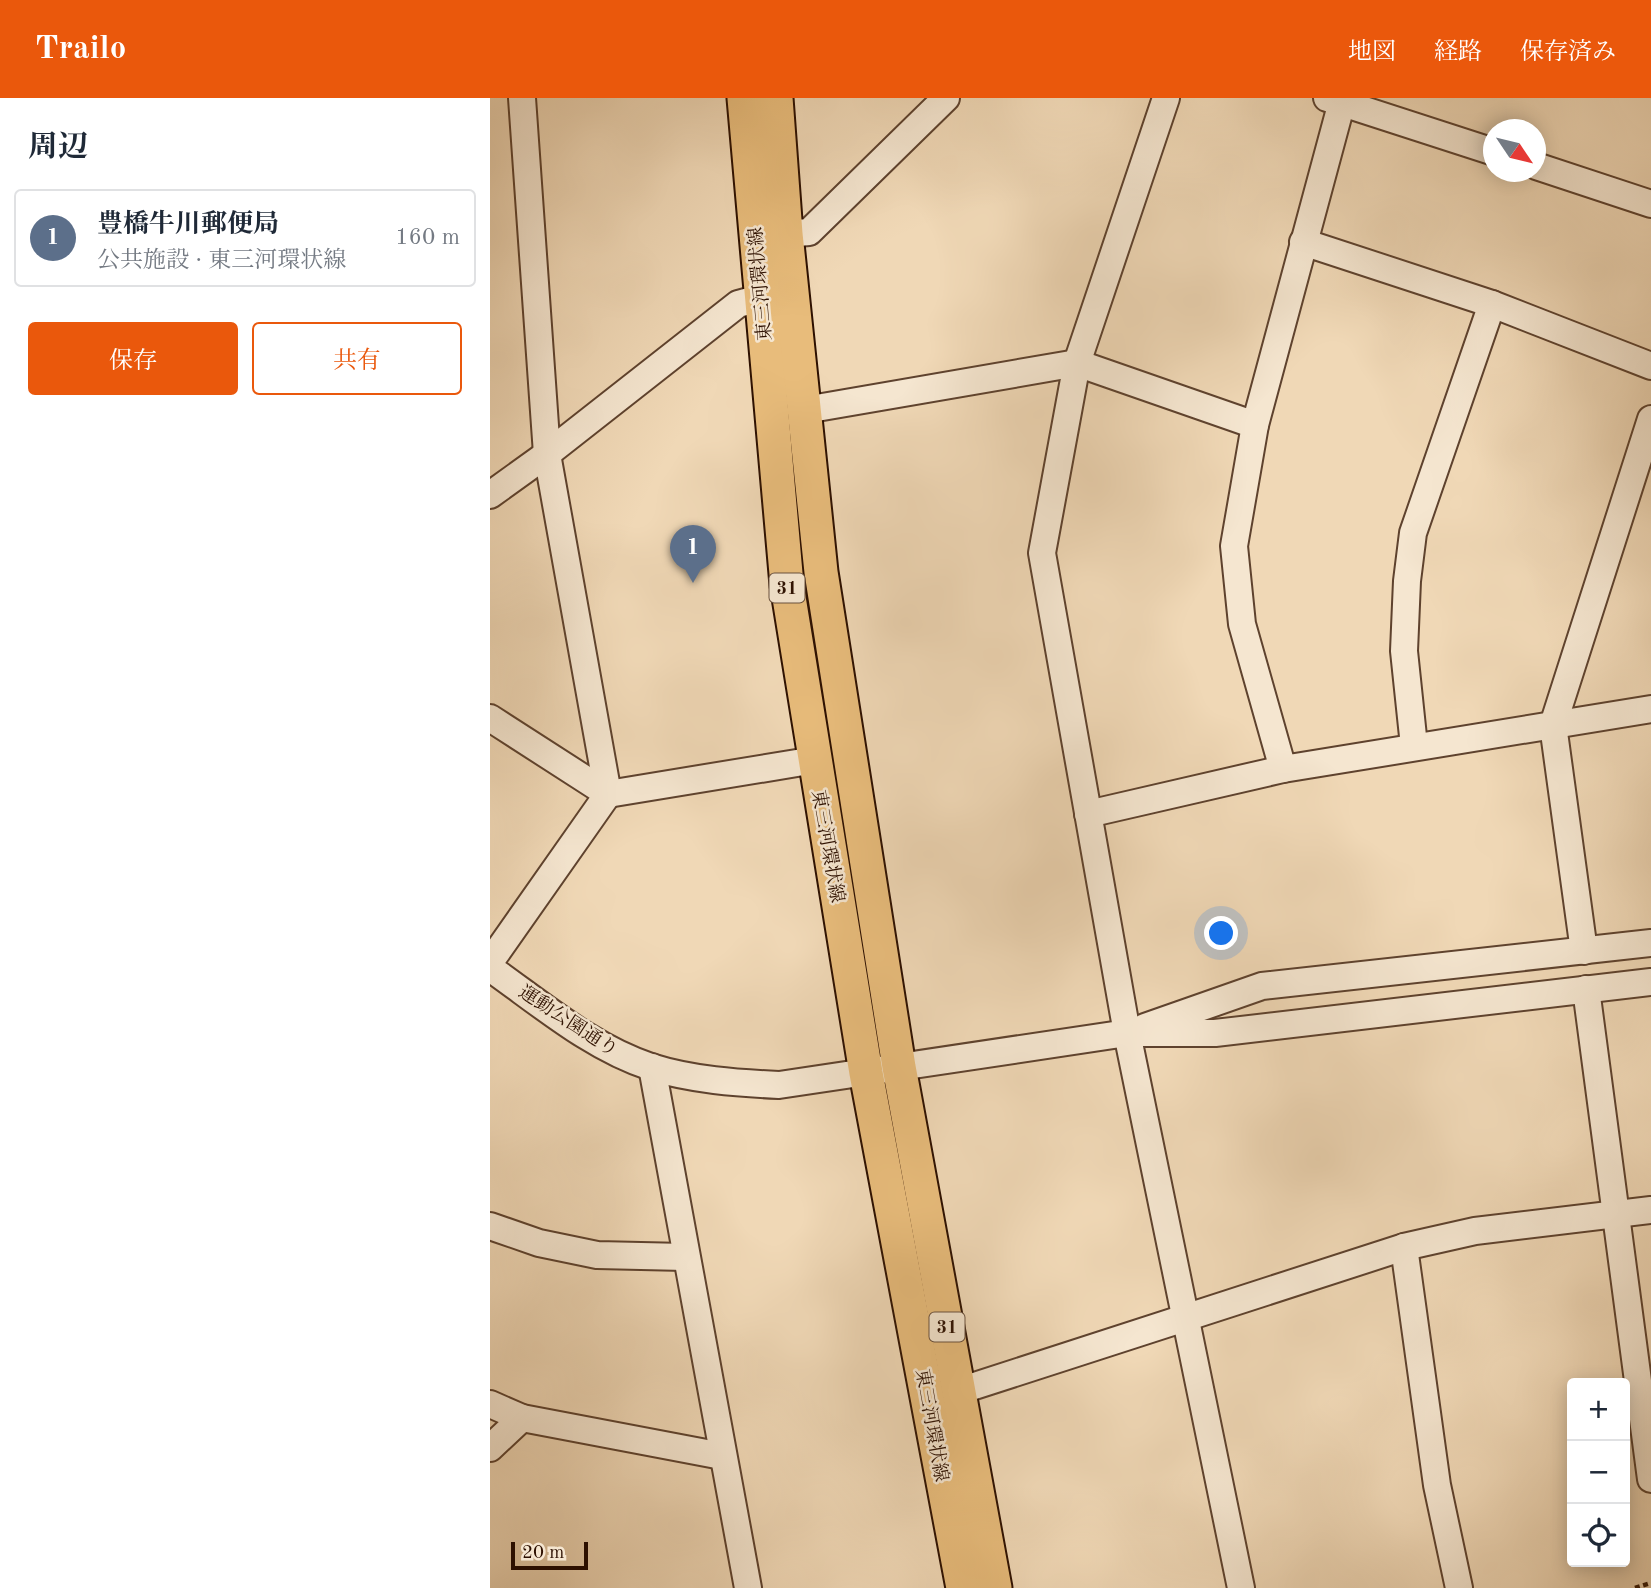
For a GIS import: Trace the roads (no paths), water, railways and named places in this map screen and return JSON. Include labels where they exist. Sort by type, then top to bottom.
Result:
[{"type":"main road","name":"東三河環状線","points":[[744,98],[787,585],[866,1073],[963,1588]]},
{"type":"main road","name":"東三河環状線","points":[[776,98],[786,234],[821,572],[899,1067],[995,1588]]},
{"type":"street","points":[[490,962],[608,794],[547,454],[522,98]]},
{"type":"street","points":[[786,234],[808,232],[946,98]]},
{"type":"street","points":[[1166,98],[1077,363],[1042,553],[1127,1033],[1187,1316],[1215,1473],[1241,1588]]},
{"type":"street","points":[[1283,769],[1242,624],[1234,546],[1242,484],[1255,425],[1337,100],[1483,149]]},
{"type":"street","points":[[1546,170],[1651,204]]},
{"type":"street","points":[[1303,242],[1492,304],[1651,366]]},
{"type":"street","points":[[490,495],[547,454],[738,304],[760,298]]},
{"type":"street","points":[[1414,746],[1404,651],[1407,580],[1413,533],[1492,304]]},
{"type":"street","points":[[805,410],[1077,363],[1255,425]]},
{"type":"street","points":[[1584,951],[1553,724],[1651,419]]},
{"type":"street","points":[[1088,814],[1283,769],[1651,709]]},
{"type":"street","points":[[490,718],[608,794],[815,760]]},
{"type":"street","points":[[1127,1033],[1262,986],[1651,943]]},
{"type":"street","name":"運動公園通り","points":[[490,968],[617,1053],[652,1067],[729,1083],[779,1085],[1127,1033]]},
{"type":"street","points":[[1127,1033],[1215,1033],[1651,982]]},
{"type":"street","points":[[1586,989],[1615,1214],[1645,1389],[1651,1479]]},
{"type":"street","points":[[652,1067],[748,1588]]},
{"type":"street","points":[[959,1391],[1404,1247],[1475,1231],[1651,1210]]},
{"type":"street","points":[[490,1226],[539,1243],[597,1255],[685,1257]]},
{"type":"street","points":[[1404,1247],[1437,1485],[1459,1588]]},
{"type":"street","points":[[490,1404],[522,1418],[722,1456]]},
{"type":"street","points":[[490,1448],[522,1418]]},
{"type":"place","name":"豊橋牛川郵便局","points":[[693,583]]}]
